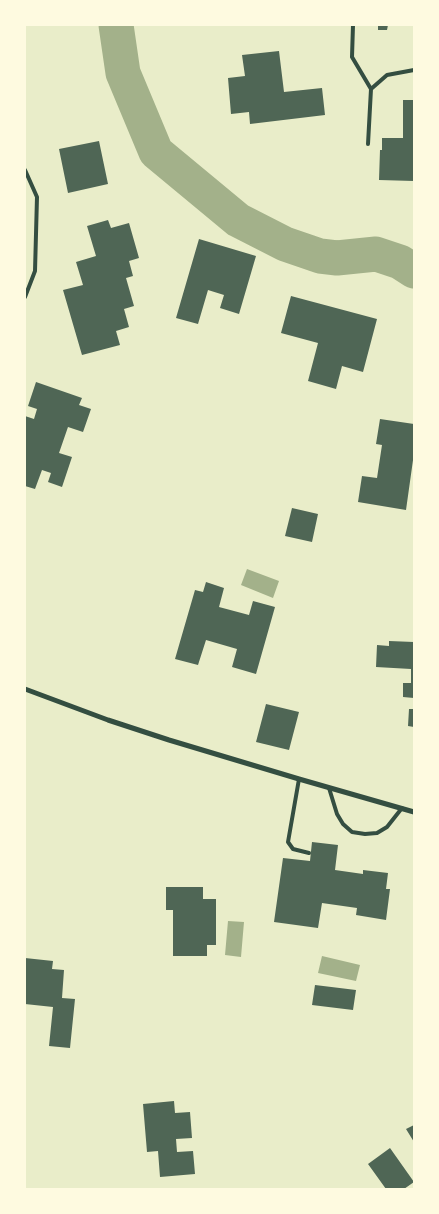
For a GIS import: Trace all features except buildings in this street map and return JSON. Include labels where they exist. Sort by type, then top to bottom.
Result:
[{"type":"street","points":[[25,689],[108,720],[299,780],[414,812]]},
{"type":"lane","points":[[353,25],[352,57],[371,89],[368,144]]},
{"type":"lane","points":[[371,89],[387,75],[414,70]]},
{"type":"lane","points":[[25,170],[37,197],[35,271],[25,297]]},
{"type":"lane","points":[[299,780],[288,842],[292,849],[308,853]]},
{"type":"lane","points":[[329,788],[337,814],[343,824],[352,832],[377,833],[387,827],[402,808]]},
{"type":"shaded area","points":[[247,569],[279,581],[273,598],[241,585]]},
{"type":"shaded area","points":[[228,921],[244,922],[241,957],[225,955]]},
{"type":"shaded area","points":[[322,956],[360,965],[356,981],[318,973]]},
{"type":"waterway","points":[[116,25],[123,73],[156,152],[238,220],[285,244],[320,256],[337,258],[376,254],[400,262],[414,271]]}]
